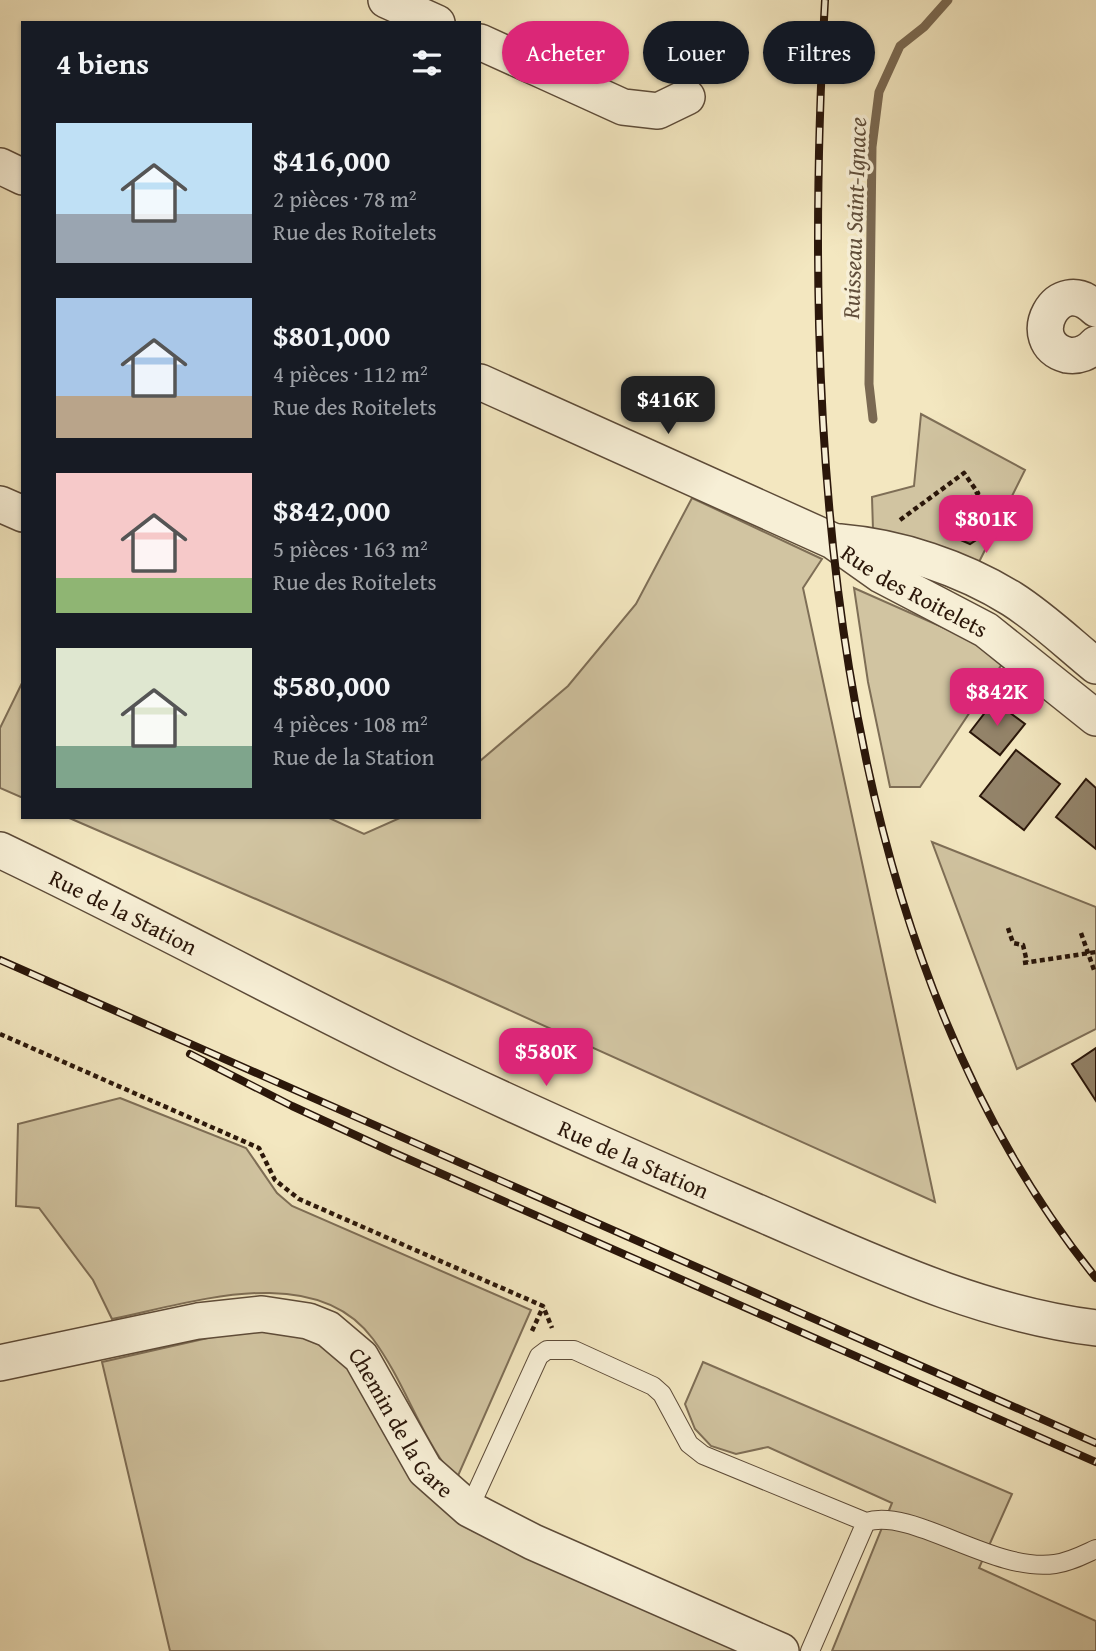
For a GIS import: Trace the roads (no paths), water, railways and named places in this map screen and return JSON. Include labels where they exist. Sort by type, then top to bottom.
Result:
[{"type":"street","points":[[386,0],[433,21]]},
{"type":"street","points":[[481,42],[623,107],[658,111],[687,97]]},
{"type":"street","points":[[0,166],[21,176]]},
{"type":"street","points":[[1096,309],[1087,301],[1068,298],[1051,309],[1045,326],[1050,343],[1065,354],[1083,354],[1096,344]]},
{"type":"street","name":"Rue des Roitelets","points":[[481,382],[833,541],[881,575],[966,617],[986,630],[1096,718]]},
{"type":"street","points":[[0,504],[21,513]]},
{"type":"street","name":"Rue des Roitelets","points":[[833,541],[867,544],[900,553],[981,583],[1023,607],[1096,666]]},
{"type":"street","name":"Rue de la Station","points":[[0,850],[404,1053],[654,1168],[965,1298],[1031,1318],[1096,1328]]},
{"type":"street","name":"Chemin de la Gare","points":[[0,1363],[198,1321],[262,1314],[308,1321],[337,1336],[361,1357],[425,1470],[469,1509],[533,1542],[781,1651]]},
{"type":"lane","points":[[469,1509],[531,1369],[547,1350],[562,1348],[574,1350],[653,1386],[662,1394],[689,1444],[703,1455],[866,1522],[880,1518],[902,1522],[1000,1559],[1031,1564],[1053,1565],[1096,1549]]},
{"type":"lane","points":[[810,1651],[866,1522]]},
{"type":"waterway","name":"Ruisseau Saint-Ignace","points":[[873,419],[869,384],[872,147],[879,92],[900,46],[924,27],[948,0]]},
{"type":"railway","points":[[825,0],[819,161],[819,328],[828,498],[849,668],[884,835],[935,994],[1005,1143],[1096,1278]]},
{"type":"railway","points":[[0,960],[1096,1443]]},
{"type":"railway","points":[[190,1054],[292,1106],[392,1152],[1096,1462]]}]
